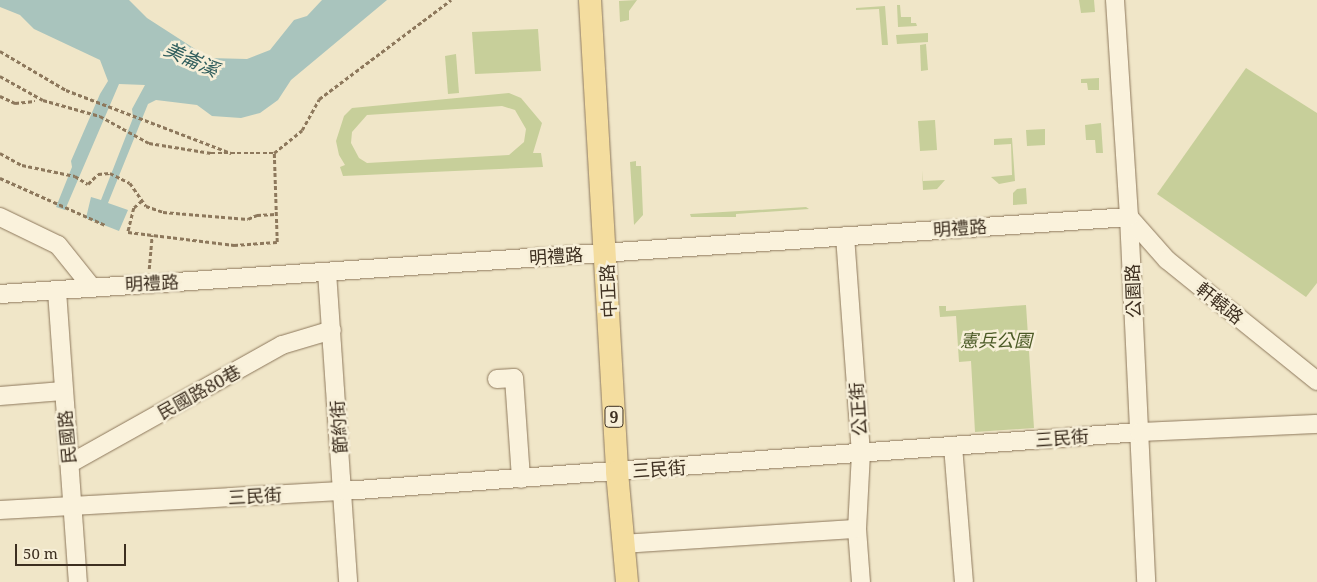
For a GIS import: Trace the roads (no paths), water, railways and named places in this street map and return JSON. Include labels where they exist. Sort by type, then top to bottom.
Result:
[{"type":"main road","name":"中正路","points":[[590,0],[606,253],[617,472],[627,582]]},
{"type":"street","name":"公園路","points":[[1115,0],[1129,217],[1146,582]]},
{"type":"street","points":[[0,217],[58,245],[91,286]]},
{"type":"street","name":"明禮路","points":[[3,294],[91,286],[327,272],[1129,217]]},
{"type":"street","name":"軒轅路","points":[[1129,217],[1167,260],[1317,381]]},
{"type":"street","name":"公正街","points":[[845,236],[861,453],[858,529],[861,582]]},
{"type":"street","name":"節約街","points":[[327,272],[344,491],[348,582]]},
{"type":"street","name":"民國路","points":[[50,291],[71,463],[71,505],[78,582]]},
{"type":"street","name":"民國路80巷","points":[[71,463],[282,345],[332,330]]},
{"type":"street","points":[[497,379],[514,378],[521,479]]},
{"type":"street","points":[[0,396],[63,391]]},
{"type":"street","name":"三民街","points":[[0,510],[521,479],[1139,432],[1317,424]]},
{"type":"street","points":[[953,446],[964,582]]},
{"type":"street","points":[[623,544],[858,529]]},
{"type":"water","name":"美崙溪","points":[[0,0],[129,0],[147,18],[209,58],[247,59],[270,50],[294,20],[307,16],[322,0],[387,0],[291,80],[278,100],[260,113],[241,118],[212,116],[197,105],[156,100],[148,104],[108,203],[128,210],[119,231],[86,218],[91,197],[101,200],[133,118],[132,109],[145,85],[119,84],[65,210],[56,207],[72,167],[71,161],[100,94],[108,81],[100,60],[34,29],[20,15],[0,7]]},
{"type":"park label","name":"憲兵公園","points":[[996,340]]}]
